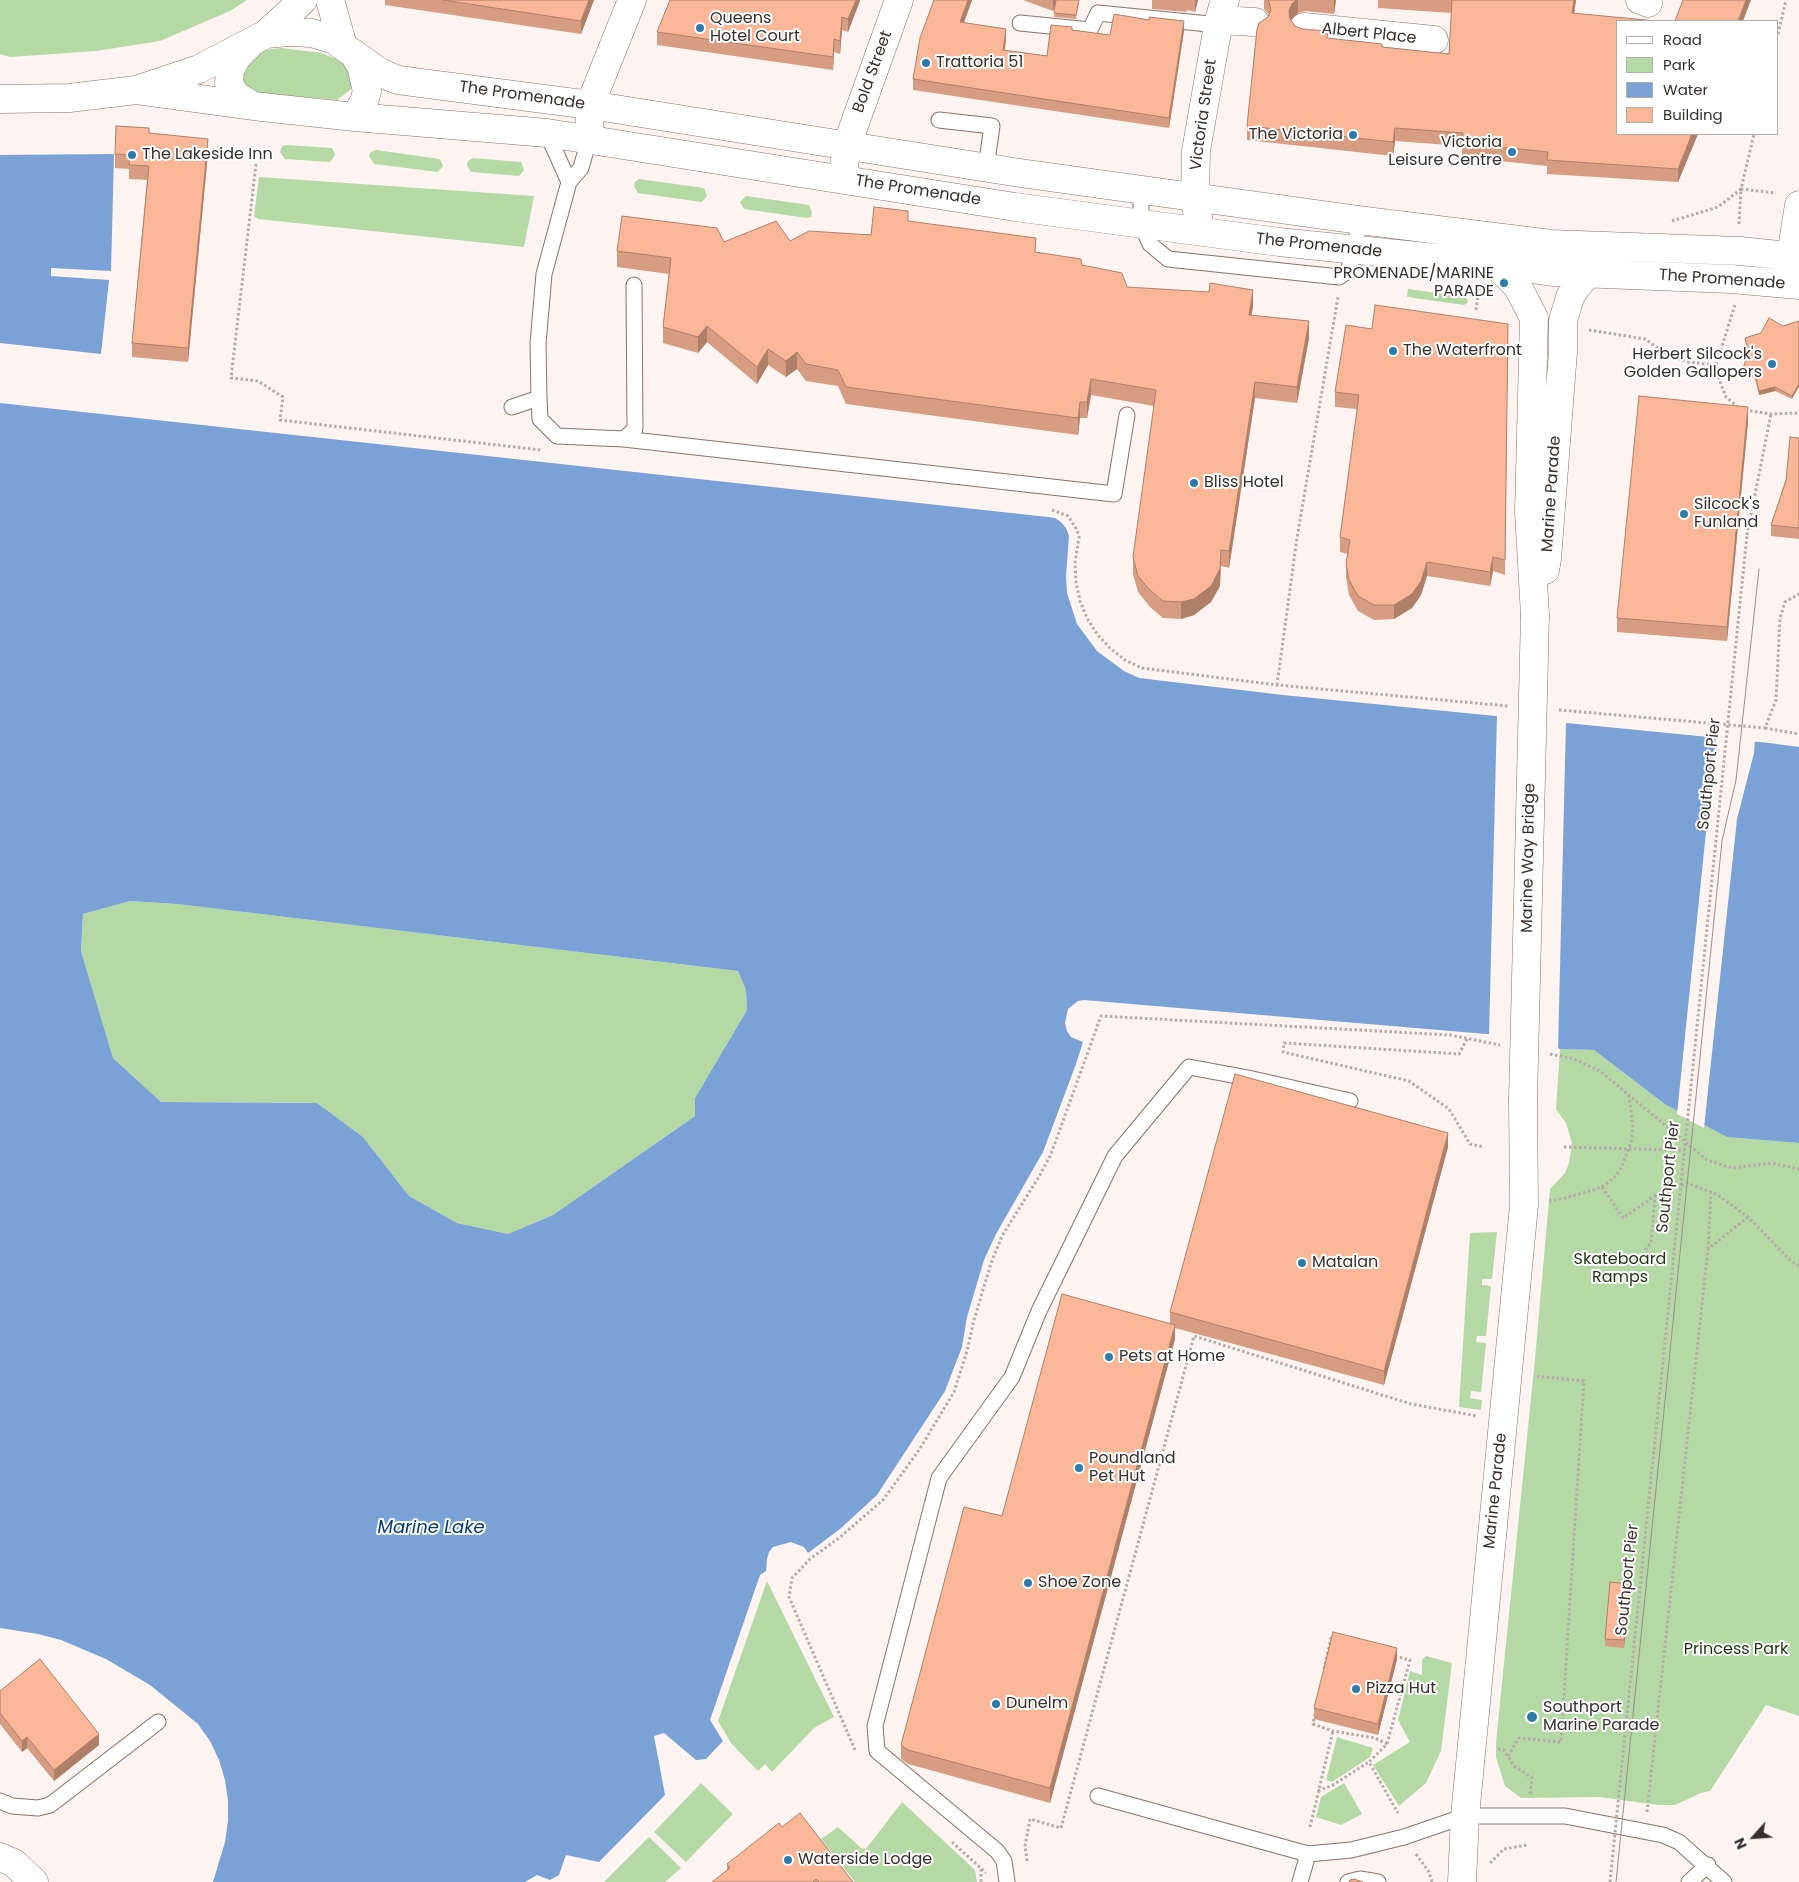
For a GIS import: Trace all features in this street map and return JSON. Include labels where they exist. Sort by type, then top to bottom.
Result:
[{"type":"main road","points":[[253,106],[235,95],[229,83],[230,70],[236,57],[303,0]]},
{"type":"main road","points":[[330,0],[348,49],[362,66],[366,91],[364,102],[355,116]]},
{"type":"main road","points":[[588,139],[590,105],[632,0]]},
{"type":"main road","name":"Bold Street","points":[[847,145],[898,0]]},
{"type":"main road","points":[[1221,15],[1255,22]]},
{"type":"main road","name":"Victoria Street","points":[[1200,231],[1196,197],[1196,151],[1221,15]]},
{"type":"main road","name":"Albert Place","points":[[1304,27],[1434,40]]},
{"type":"main road","name":"The Promenade","points":[[0,99],[69,98],[136,90],[199,69],[261,36],[288,32],[312,33],[334,40],[382,73],[398,80],[590,105],[986,168],[1359,220],[1563,254],[1740,251],[1795,257]]},
{"type":"main road","name":"The Promenade","points":[[136,90],[253,106],[547,132],[1015,207],[1279,242],[1356,250],[1487,274],[1563,254]]},
{"type":"main road","points":[[728,162],[738,128]]},
{"type":"main road","name":"The Promenade","points":[[842,179],[847,145]]},
{"type":"main road","points":[[1015,207],[1020,173]]},
{"type":"main road","points":[[1793,284],[1799,205]]},
{"type":"main road","name":"The Promenade","points":[[1563,254],[1587,274],[1731,279],[1793,284]]},
{"type":"main road","name":"Marine Parade","points":[[1529,512],[1542,467],[1563,254]]},
{"type":"main road","name":"Marine Parade","points":[[1487,274],[1518,287],[1534,318],[1529,512],[1535,615]]},
{"type":"main road","name":"Marine Parade","points":[[1535,615],[1547,559],[1563,352],[1563,321],[1570,297],[1587,274]]},
{"type":"main road","name":"Marine Way Bridge","points":[[1523,1100],[1535,615]]},
{"type":"main road","name":"Marine Parade","points":[[1462,1882],[1464,1816],[1524,1205],[1523,1100]]},
{"type":"main road","points":[[0,1857],[14,1863],[34,1882]]},
{"type":"lane","points":[[1020,23],[1090,30],[1098,13],[1221,15]]},
{"type":"lane","points":[[939,120],[992,126],[986,168]]},
{"type":"lane","points":[[547,132],[569,182]]},
{"type":"lane","points":[[588,139],[581,168],[569,182],[544,274],[538,344],[540,419],[557,436],[624,439],[1114,494],[1127,415]]},
{"type":"lane","points":[[1141,190],[1141,224],[1150,244],[1168,259],[1339,277],[1348,271],[1356,250],[1359,220]]},
{"type":"lane","points":[[1276,269],[1279,242]]},
{"type":"lane","points":[[624,439],[635,429],[634,286]]},
{"type":"lane","points":[[512,407],[539,398]]},
{"type":"lane","points":[[1007,1882],[1004,1861],[997,1851],[877,1751],[875,1726],[940,1478],[1012,1376],[1039,1311],[1115,1156],[1189,1068],[1248,1078],[1350,1100]]},
{"type":"lane","points":[[0,1802],[12,1806],[38,1808],[50,1805],[158,1722]]},
{"type":"lane","points":[[1098,1796],[1308,1854],[1351,1850],[1378,1844],[1464,1816],[1565,1816],[1663,1835],[1679,1842],[1708,1865],[1724,1882]]},
{"type":"lane","points":[[1300,1882],[1308,1854]]},
{"type":"lane","points":[[1688,1882],[1708,1865]]},
{"type":"lane","points":[[1348,1882],[1360,1879],[1378,1882]]},
{"type":"path","points":[[1779,30],[1786,0]]},
{"type":"path","points":[[1668,222],[1718,207],[1741,189],[1754,135]]},
{"type":"path","points":[[256,164],[231,378],[258,381],[282,398],[280,420],[546,451]]},
{"type":"path","points":[[1476,310],[1487,274]]},
{"type":"path","points":[[1277,685],[1297,538],[1339,292],[1339,277]]},
{"type":"path","points":[[1586,330],[1645,339],[1668,356],[1688,362],[1716,365],[1718,379],[1726,397],[1741,410],[1771,414],[1799,413]]},
{"type":"path","name":"Southport Pier","points":[[1610,1882],[1747,535],[1771,414]]},
{"type":"path","points":[[1049,509],[1059,511],[1068,516],[1077,530],[1076,573],[1080,601],[1087,618],[1098,634],[1118,654],[1142,668],[1277,685],[1511,706]]},
{"type":"path","points":[[1765,728],[1776,700],[1780,618],[1785,602],[1799,594]]},
{"type":"path","points":[[1550,709],[1765,728],[1799,734]]},
{"type":"path","points":[[857,1752],[789,1597],[792,1578],[810,1559],[839,1538],[883,1500],[919,1450],[954,1392],[991,1262],[1002,1236],[1051,1154],[1101,1016],[1440,1035],[1506,1046]]},
{"type":"path","points":[[1467,1039],[1459,1054],[1284,1043],[1283,1052],[1409,1081],[1449,1109],[1470,1144],[1484,1147]]},
{"type":"path","points":[[1545,1053],[1574,1059],[1600,1071],[1707,1160],[1732,1168],[1772,1163],[1799,1170]]},
{"type":"path","points":[[1546,1201],[1566,1198],[1602,1187],[1610,1182],[1621,1168],[1631,1143],[1633,1127],[1629,1096]]},
{"type":"path","points":[[1564,1147],[1684,1150]]},
{"type":"path","points":[[1602,1187],[1623,1218],[1663,1190],[1687,1183],[1716,1194],[1748,1217],[1791,1261],[1799,1266]]},
{"type":"path","points":[[1647,1812],[1708,1249],[1711,1192]]},
{"type":"path","points":[[1645,1250],[1651,1243],[1655,1196]]},
{"type":"path","points":[[1708,1249],[1748,1217]]},
{"type":"path","points":[[1027,1870],[1025,1846],[1030,1819],[1061,1828],[1194,1336],[1411,1404],[1474,1415]]},
{"type":"path","points":[[1508,1756],[1519,1738],[1561,1742],[1584,1381],[1526,1375]]},
{"type":"path","points":[[1323,1677],[1331,1638],[1340,1641]]},
{"type":"path","points":[[1318,1791],[1333,1785],[1369,1762],[1387,1744],[1410,1660],[1392,1656]]},
{"type":"path","points":[[1317,1705],[1313,1724],[1333,1731],[1375,1738],[1387,1744]]},
{"type":"path","points":[[1310,1826],[1333,1731]]},
{"type":"path","points":[[1490,1748],[1504,1750],[1514,1766],[1532,1778],[1530,1802]]},
{"type":"path","points":[[1369,1762],[1398,1813]]},
{"type":"path","points":[[946,1837],[988,1875]]},
{"type":"path","points":[[1487,1866],[1504,1849],[1527,1845]]},
{"type":"path","points":[[980,1869],[980,1882]]},
{"type":"green space","points":[[0,0],[247,0],[230,11],[160,41],[96,51],[10,57],[0,54]]},
{"type":"green space","points":[[281,48],[321,53],[347,63],[354,83],[350,90],[337,100],[248,92],[240,84],[240,64],[263,50]]},
{"type":"green space","points":[[285,145],[332,148],[335,155],[330,162],[285,159],[280,152]]},
{"type":"green space","points":[[376,150],[440,159],[443,166],[438,172],[374,164],[369,156],[371,152]]},
{"type":"green space","points":[[473,158],[521,162],[524,170],[519,176],[471,172],[467,165],[468,161]]},
{"type":"green space","points":[[259,177],[534,196],[524,247],[258,219],[254,216]]},
{"type":"green space","points":[[639,179],[704,188],[707,196],[702,202],[638,193],[634,186],[635,182]]},
{"type":"green space","points":[[746,196],[809,205],[812,213],[811,217],[744,209],[740,202]]},
{"type":"green space","points":[[1408,289],[1466,297],[1468,302],[1464,305],[1407,297]]},
{"type":"green space","points":[[129,901],[177,904],[738,971],[746,990],[747,1010],[695,1098],[695,1116],[553,1215],[508,1234],[457,1223],[409,1196],[363,1137],[317,1103],[161,1102],[113,1058],[81,951],[83,914]]},
{"type":"green space","points":[[1560,1049],[1594,1050],[1666,1105],[1727,1137],[1799,1143],[1799,1716],[1766,1705],[1710,1791],[1675,1805],[1658,1805],[1600,1797],[1521,1798],[1505,1786],[1496,1757],[1550,1189],[1565,1173],[1569,1163],[1572,1143],[1566,1123],[1556,1109]]},
{"type":"green space","points":[[1497,1232],[1492,1279],[1482,1279],[1482,1285],[1491,1286],[1486,1336],[1477,1336],[1476,1342],[1486,1343],[1481,1392],[1471,1391],[1470,1398],[1482,1400],[1481,1410],[1459,1407],[1470,1233]]},
{"type":"green space","points":[[767,1581],[834,1717],[814,1728],[772,1772],[765,1764],[758,1771],[731,1743],[718,1721]]},
{"type":"green space","points":[[1426,1656],[1452,1663],[1441,1751],[1426,1783],[1399,1806],[1373,1765],[1410,1742],[1398,1720],[1410,1671],[1422,1675],[1422,1660]]},
{"type":"green space","points":[[1337,1737],[1373,1748],[1370,1757],[1332,1782],[1326,1780]]},
{"type":"green space","points":[[701,1783],[733,1814],[686,1862],[654,1832]]},
{"type":"green space","points":[[1344,1783],[1362,1814],[1341,1825],[1316,1817],[1321,1797]]},
{"type":"green space","points":[[902,1802],[975,1870],[977,1882],[855,1882],[821,1839],[838,1827],[861,1848],[866,1849]]},
{"type":"green space","points":[[649,1837],[681,1868],[665,1882],[604,1882]]},
{"type":"water","points":[[114,154],[111,271],[51,268],[51,276],[109,280],[101,354],[0,343],[0,155]]},
{"type":"water","name":"Marine Lake","points":[[0,403],[1055,518],[1066,528],[1069,536],[1066,576],[1067,593],[1077,624],[1097,651],[1124,671],[1139,678],[1283,695],[1799,747],[1799,1143],[1727,1137],[1666,1105],[1594,1050],[1560,1049],[1522,1037],[1084,1000],[1078,1001],[1068,1009],[1065,1023],[1067,1031],[1071,1037],[1083,1042],[1076,1064],[1043,1152],[996,1234],[984,1260],[967,1317],[962,1347],[945,1391],[877,1495],[840,1529],[808,1553],[804,1547],[791,1542],[773,1547],[769,1552],[766,1571],[760,1575],[710,1720],[723,1741],[706,1759],[696,1760],[664,1733],[654,1736],[665,1795],[599,1862],[566,1855],[559,1875],[550,1880],[537,1875],[525,1882],[213,1882],[225,1842],[228,1801],[225,1780],[219,1760],[210,1741],[198,1724],[150,1685],[106,1659],[61,1640],[0,1628]],"holes":[[[130,901],[177,904],[738,971],[746,990],[747,1010],[695,1098],[695,1116],[553,1215],[508,1234],[457,1223],[409,1196],[363,1137],[317,1103],[161,1102],[113,1058],[81,951],[83,914]]]},
{"type":"pier","points":[[1497,714],[1566,721],[1558,1051],[1522,1039],[1489,1036]]},
{"type":"pier","points":[[1716,735],[1755,739],[1754,753],[1737,819],[1704,1128],[1677,1114]]},
{"type":"building","points":[[443,0],[589,0],[581,21]]},
{"type":"building","points":[[670,0],[856,0],[848,19],[842,17],[840,41],[834,39],[833,57],[657,32]]},
{"type":"building","points":[[934,0],[968,0],[960,22],[1006,29],[1003,50],[1047,56],[1051,25],[1072,27],[1072,30],[1110,35],[1114,14],[1149,20],[1149,17],[1184,21],[1169,118],[913,79],[920,38]]},
{"type":"building","points":[[1056,0],[1079,0],[1076,15],[1054,13]]},
{"type":"building","points":[[1268,0],[1296,0],[1289,11],[1290,19],[1295,26],[1302,29],[1328,31],[1327,38],[1382,44],[1382,47],[1449,54],[1452,0],[1574,0],[1572,13],[1646,20],[1616,20],[1616,135],[1692,135],[1678,169],[1547,160],[1548,152],[1462,143],[1463,133],[1395,128],[1393,142],[1247,126],[1257,29],[1259,23],[1268,17],[1271,10]]},
{"type":"building","points":[[1683,0],[1746,0],[1738,20],[1675,20]]},
{"type":"building","points":[[116,126],[149,128],[149,133],[208,139],[188,348],[132,343],[149,166],[129,165],[130,155],[115,154]]},
{"type":"building","points":[[874,207],[908,211],[908,221],[1036,238],[1035,252],[1081,259],[1082,265],[1122,273],[1127,287],[1209,292],[1210,283],[1253,290],[1249,315],[1309,321],[1297,387],[1255,382],[1229,551],[1221,550],[1220,569],[1211,586],[1194,599],[1181,602],[1163,601],[1138,576],[1133,557],[1156,390],[1091,379],[1087,402],[1080,402],[1078,418],[846,387],[838,370],[806,364],[797,352],[786,361],[768,349],[757,367],[707,326],[698,337],[663,327],[671,258],[617,251],[622,216],[717,228],[724,242],[776,221],[790,241],[809,231],[871,235]]},
{"type":"building","points":[[1375,305],[1508,324],[1505,560],[1493,557],[1490,572],[1427,562],[1421,581],[1412,594],[1394,605],[1374,605],[1358,596],[1349,580],[1346,563],[1350,540],[1340,537],[1359,395],[1335,392],[1346,325],[1372,329]]},
{"type":"building","name":"Herbert Silcock's Golden Gallopers","points":[[1769,318],[1783,326],[1799,321],[1799,384],[1792,396],[1775,387],[1759,391],[1755,375],[1743,368],[1749,352],[1745,338],[1761,333]]},
{"type":"building","name":"Silcock's Funland","points":[[1639,396],[1748,407],[1727,627],[1617,618]]},
{"type":"building","points":[[1790,437],[1799,438],[1799,528],[1771,525],[1786,481]]},
{"type":"building","name":"Matalan","points":[[1235,1074],[1448,1133],[1384,1371],[1170,1312]]},
{"type":"building","points":[[1062,1294],[1175,1325],[1050,1788],[908,1750],[901,1745],[964,1507],[1002,1516]]},
{"type":"building","points":[[1610,1582],[1629,1584],[1624,1640],[1605,1639]]},
{"type":"building","name":"Pizza Hut","points":[[1333,1632],[1397,1648],[1378,1724],[1314,1708]]},
{"type":"building","points":[[40,1659],[99,1734],[54,1770],[27,1737],[22,1741],[0,1713],[0,1691]]},
{"type":"building","name":"Waterside Lodge","points":[[800,1813],[853,1882],[819,1882],[816,1879],[813,1882],[712,1882],[730,1868],[727,1864],[779,1823],[782,1827]]},
{"type":"building","points":[[1354,1879],[1363,1882],[1349,1882]]},
{"type":"tram line","points":[[1616,1882],[1722,841],[1736,780],[1759,569]]},
{"type":"place","name":"Queens Hotel Court","points":[[700,28]]},
{"type":"place","name":"Trattoria 51","points":[[926,63]]},
{"type":"place","name":"The Victoria","points":[[1353,135]]},
{"type":"place","name":"Victoria Leisure Centre","points":[[1512,152]]},
{"type":"place","name":"The Lakeside Inn","points":[[132,155]]},
{"type":"place","name":"PROMENADE/MARINE PARADE","points":[[1504,283]]},
{"type":"place","name":"The Waterfront","points":[[1393,351]]},
{"type":"place","name":"Herbert Silcock's Golden Gallopers","points":[[1772,364]]},
{"type":"place","name":"Bliss Hotel","points":[[1194,483]]},
{"type":"place","name":"Silcock's Funland","points":[[1684,514]]},
{"type":"place","name":"Matalan","points":[[1302,1263]]},
{"type":"place","name":"Pets at Home","points":[[1109,1357]]},
{"type":"place","name":"Poundland Pet Hut","points":[[1079,1468]]},
{"type":"place","name":"Shoe Zone","points":[[1028,1583]]},
{"type":"place","name":"Pizza Hut","points":[[1356,1689]]},
{"type":"place","name":"Dunelm","points":[[996,1704]]},
{"type":"place","name":"Southport Marine Parade","points":[[1532,1717]]},
{"type":"place","name":"Waterside Lodge","points":[[788,1860]]},
{"type":"park label","name":"Skateboard Ramps","points":[[1620,1269]]},
{"type":"park label","name":"Princess Park","points":[[1736,1650]]}]
